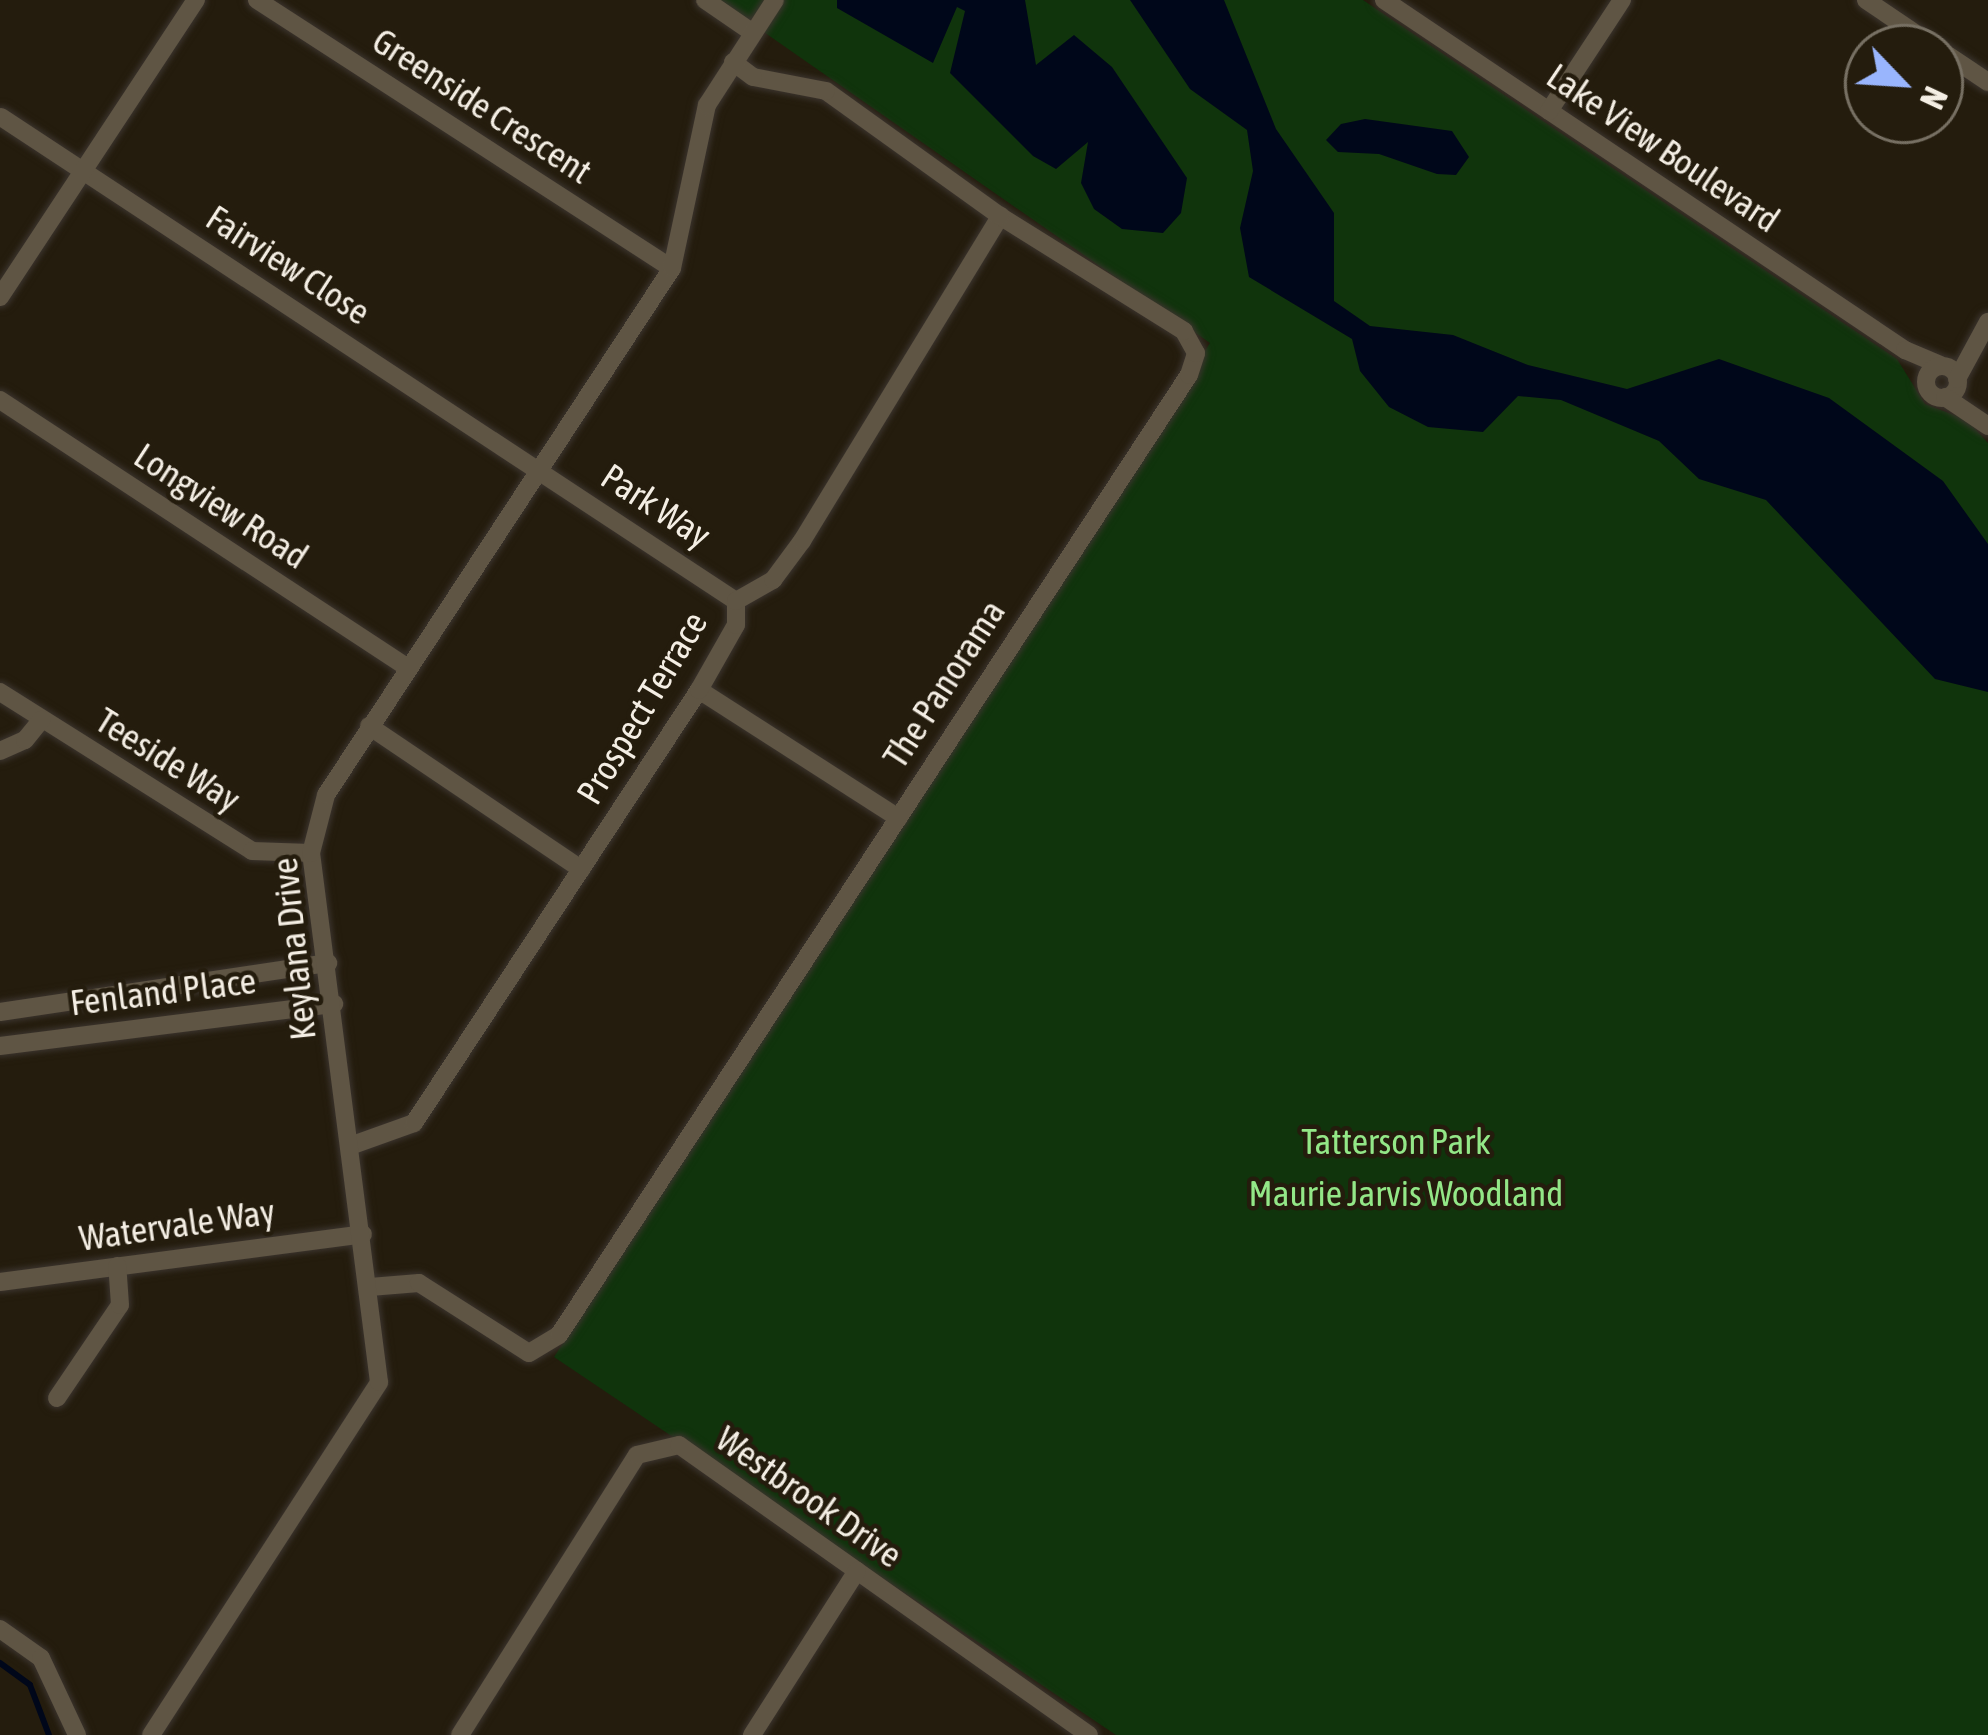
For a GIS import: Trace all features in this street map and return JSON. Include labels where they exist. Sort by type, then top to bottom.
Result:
[{"type":"street","points":[[0,297],[196,0]]},
{"type":"street","name":"Greenside Crescent","points":[[256,0],[673,268]]},
{"type":"street","points":[[705,0],[753,32]]},
{"type":"street","name":"Keylana Drive","points":[[151,1735],[379,1382],[311,853],[326,795],[673,268],[706,105],[776,0]]},
{"type":"street","name":"Lake View Boulevard","points":[[1384,0],[1945,378],[1986,424]]},
{"type":"street","points":[[1549,111],[1622,0]]},
{"type":"street","points":[[1866,0],[1901,24]]},
{"type":"street","name":"The Panorama","points":[[370,1287],[418,1282],[529,1353],[559,1335],[1189,375],[1196,353],[1184,331],[1000,217],[826,91],[753,77],[733,62]]},
{"type":"street","name":"Fairview Close","points":[[1,118],[539,469]]},
{"type":"street","name":"Prospect Terrace","points":[[350,1145],[414,1123],[699,690],[736,625],[736,601],[773,580],[802,541],[1000,217]]},
{"type":"street","points":[[1945,378],[1983,330]]},
{"type":"street","name":"Longview Road","points":[[0,400],[406,667]]},
{"type":"street","name":"Park Way","points":[[539,469],[736,601]]},
{"type":"street","points":[[699,690],[898,818]]},
{"type":"street","name":"Teeside Way","points":[[0,692],[252,851],[311,853]]},
{"type":"street","points":[[0,751],[26,740],[41,720]]},
{"type":"street","points":[[369,726],[580,869]]},
{"type":"street","name":"Fenland Place","points":[[0,1012],[328,963]]},
{"type":"street","name":"Fenland Place","points":[[0,1046],[334,1004]]},
{"type":"street","name":"Watervale Way","points":[[0,1282],[363,1234]]},
{"type":"street","points":[[57,1398],[120,1305],[117,1267]]},
{"type":"street","name":"Westbrook Drive","points":[[460,1735],[637,1455],[679,1445],[1088,1735]]},
{"type":"street","points":[[752,1735],[857,1571]]},
{"type":"street","points":[[0,1629],[41,1658],[77,1735]]},
{"type":"street","points":[[1046,1735],[1059,1716]]},
{"type":"green space","name":"Tatterson Park","points":[[718,0],[1363,0],[1897,359],[1925,404],[1967,420],[1988,443],[1988,1735],[1116,1735],[554,1357],[1210,343]]},
{"type":"water","points":[[837,0],[1025,0],[1036,65],[1074,35],[1112,67],[1187,178],[1181,213],[1163,233],[1122,229],[1094,209],[1081,183],[1088,142],[1056,169],[1033,156],[950,73],[965,11],[957,7],[933,63],[837,8]]},
{"type":"water","points":[[1130,0],[1224,0],[1276,129],[1334,213],[1334,301],[1370,326],[1453,335],[1528,365],[1627,389],[1719,359],[1829,398],[1943,481],[1988,544],[1988,692],[1935,679],[1766,500],[1699,479],[1659,441],[1561,400],[1518,396],[1483,432],[1428,427],[1389,407],[1360,371],[1352,339],[1249,277],[1240,228],[1253,171],[1247,130],[1190,89]]},
{"type":"water","points":[[1365,119],[1452,131],[1469,157],[1456,175],[1437,174],[1379,154],[1338,152],[1326,140],[1341,124]]},
{"type":"waterway","points":[[0,1663],[30,1685],[49,1735]]},
{"type":"park label","name":"Maurie Jarvis Woodland","points":[[1406,1194]]}]
